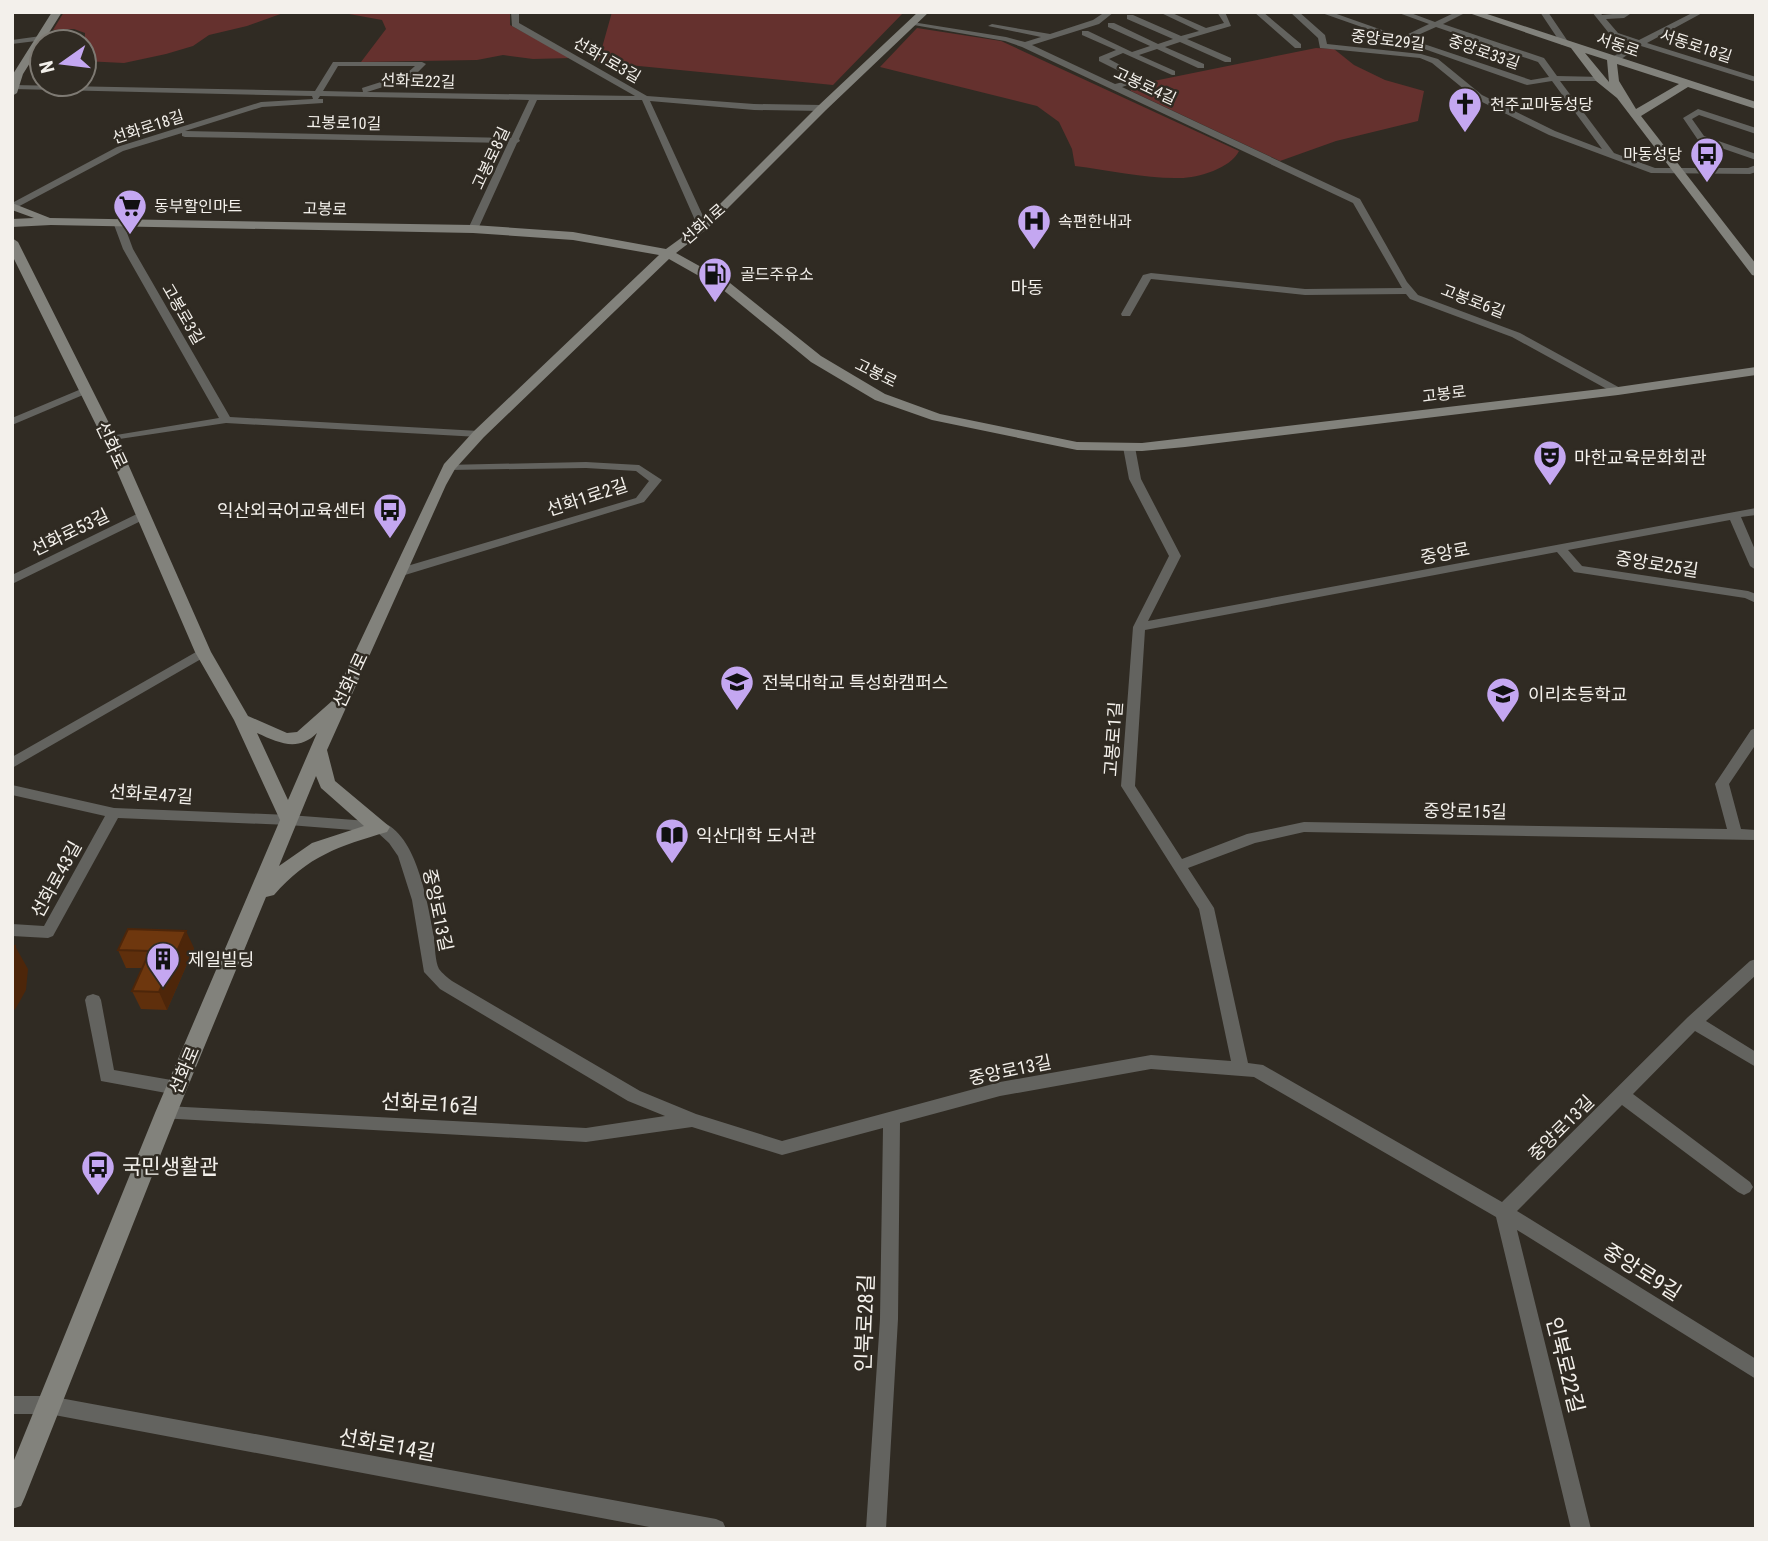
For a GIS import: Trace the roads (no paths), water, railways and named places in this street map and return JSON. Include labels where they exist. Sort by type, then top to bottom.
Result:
[{"type":"street","points":[[47,28],[57,12]]},
{"type":"street","name":"선화1로3길","points":[[515,12],[515,24],[645,98],[703,227]]},
{"type":"street","name":"선화1로","points":[[289,820],[340,700],[449,467],[668,253],[703,227],[822,108],[924,12]]},
{"type":"street","points":[[1025,45],[1096,22],[1111,12]]},
{"type":"street","points":[[1163,12],[1208,32]]},
{"type":"street","points":[[1133,54],[1228,24],[1221,12]]},
{"type":"street","points":[[1258,12],[1298,46]]},
{"type":"street","name":"중앙로29길","points":[[1294,12],[1322,37],[1323,46],[1421,56],[1435,61],[1479,97],[1552,133],[1654,171],[1677,172]]},
{"type":"street","name":"중앙로33길","points":[[1323,12],[1530,83],[1556,78],[1600,79]]},
{"type":"street","points":[[1400,12],[1542,60],[1611,155]]},
{"type":"street","points":[[1403,39],[1464,12]]},
{"type":"street","name":"서동로","points":[[1471,12],[1612,61],[1756,106]]},
{"type":"street","points":[[1544,12],[1600,79],[1623,100]]},
{"type":"street","points":[[1598,14],[1621,16],[1629,12]]},
{"type":"street","points":[[1700,12],[1640,43],[1612,61],[1614,81],[1634,115],[1756,272]]},
{"type":"street","name":"서동로18길","points":[[1598,14],[1615,34],[1756,80]]},
{"type":"street","points":[[1130,17],[1228,60]]},
{"type":"street","name":"고봉로4길","points":[[912,24],[1006,39],[1025,45],[1357,201],[1409,291]]},
{"type":"street","points":[[1111,25],[1201,66]]},
{"type":"street","points":[[992,26],[1053,37]]},
{"type":"street","points":[[1085,33],[1172,73]]},
{"type":"street","points":[[1114,88],[1142,79],[1102,59],[1124,50]]},
{"type":"street","points":[[13,90],[18,74],[28,58]]},
{"type":"street","points":[[312,101],[336,64],[422,64],[409,76],[355,93]]},
{"type":"street","points":[[1634,115],[1686,84]]},
{"type":"street","name":"선화로22길","points":[[13,90],[645,98],[754,107],[822,108]]},
{"type":"street","points":[[261,105],[266,92]]},
{"type":"street","name":"선화로18길","points":[[12,206],[120,149],[261,105],[391,95]]},
{"type":"street","name":"고봉로8길","points":[[473,229],[534,98]]},
{"type":"street","points":[[1756,131],[1698,112],[1687,118],[1701,138],[1756,157]]},
{"type":"street","name":"고봉로10길","points":[[172,134],[516,141]]},
{"type":"street","points":[[1677,172],[1754,171]]},
{"type":"street","points":[[12,206],[51,221]]},
{"type":"street","points":[[13,245],[29,228],[51,221]]},
{"type":"street","name":"고봉로","points":[[12,223],[51,221],[473,229],[573,236],[668,253],[726,286],[817,359],[856,385],[880,397],[937,417],[1077,446],[1129,447],[1185,443],[1618,391],[1756,371]]},
{"type":"street","name":"고봉로3길","points":[[118,222],[128,249],[226,420]]},
{"type":"street","name":"선화로","points":[[12,1497],[166,1113],[289,820],[242,720],[203,652],[110,439],[13,245]]},
{"type":"street","points":[[1126,314],[1146,277],[1151,276],[1306,292],[1409,291]]},
{"type":"street","name":"고봉로6길","points":[[1409,291],[1414,297],[1517,335],[1618,391]]},
{"type":"street","points":[[12,422],[86,390]]},
{"type":"street","points":[[110,439],[226,420],[480,434]]},
{"type":"street","name":"고봉로1길","points":[[1129,447],[1135,479],[1175,556],[1139,627],[1128,786],[1206,908],[1241,1069]]},
{"type":"street","name":"선화1로2길","points":[[401,572],[640,500],[656,480],[639,468],[449,467]]},
{"type":"street","name":"중앙로","points":[[1139,627],[1756,511]]},
{"type":"street","name":"선화로53길","points":[[12,580],[143,515]]},
{"type":"street","points":[[1734,516],[1756,566]]},
{"type":"street","name":"중앙로25길","points":[[1561,549],[1578,569],[1756,599]]},
{"type":"street","points":[[12,762],[203,652]]},
{"type":"street","points":[[242,720],[285,738],[302,738],[340,700]]},
{"type":"street","points":[[1735,834],[1722,784],[1756,733]]},
{"type":"street","points":[[318,750],[327,784],[356,812],[380,828]]},
{"type":"street","name":"선화로47길","points":[[12,790],[114,813],[289,820]]},
{"type":"street","name":"선화로43길","points":[[12,930],[48,932],[114,813]]},
{"type":"street","points":[[289,820],[380,828]]},
{"type":"street","points":[[255,904],[287,866],[310,851],[380,828]]},
{"type":"street","name":"중앙로13길","points":[[380,828],[394,839],[405,855],[420,900],[432,972],[439,979],[634,1096],[692,1120],[782,1147],[892,1120],[1000,1089],[1151,1062],[1257,1070],[1504,1212],[1694,1022],[1756,965]]},
{"type":"street","name":"중앙로15길","points":[[1179,866],[1252,838],[1304,828],[1756,835]]},
{"type":"street","points":[[93,1000],[107,1076],[177,1088]]},
{"type":"street","points":[[1694,1022],[1756,1060]]},
{"type":"street","points":[[1621,1095],[1744,1187]]},
{"type":"street","name":"선화로16길","points":[[166,1113],[586,1135],[692,1120]]},
{"type":"street","name":"인북로28길","points":[[876,1529],[889,1319],[892,1120]]},
{"type":"street","name":"중앙로9길","points":[[1504,1212],[1756,1370]]},
{"type":"street","name":"인북로22길","points":[[1504,1212],[1581,1529]]},
{"type":"street","name":"선화로14길","points":[[12,1405],[49,1405],[716,1529]]},
{"type":"place","name":"천주교마동성당","points":[[1465,134]]},
{"type":"place","name":"마동성당","points":[[1707,184]]},
{"type":"place","name":"동부할인마트","points":[[130,236]]},
{"type":"place","name":"속편한내과","points":[[1034,251]]},
{"type":"place","name":"골드주유소","points":[[715,304]]},
{"type":"place","name":"마한교육문화회관","points":[[1550,487]]},
{"type":"place","name":"익산외국어교육센터","points":[[390,540]]},
{"type":"place","name":"전북대학교 특성화캠퍼스","points":[[737,712]]},
{"type":"place","name":"이리초등학교","points":[[1503,724]]},
{"type":"place","name":"익산대학 도서관","points":[[672,865]]},
{"type":"place","name":"제일빌딩","points":[[163,989]]},
{"type":"place","name":"국민생활관","points":[[98,1197]]},
{"type":"district","name":"마동","points":[[1027,287]]}]
